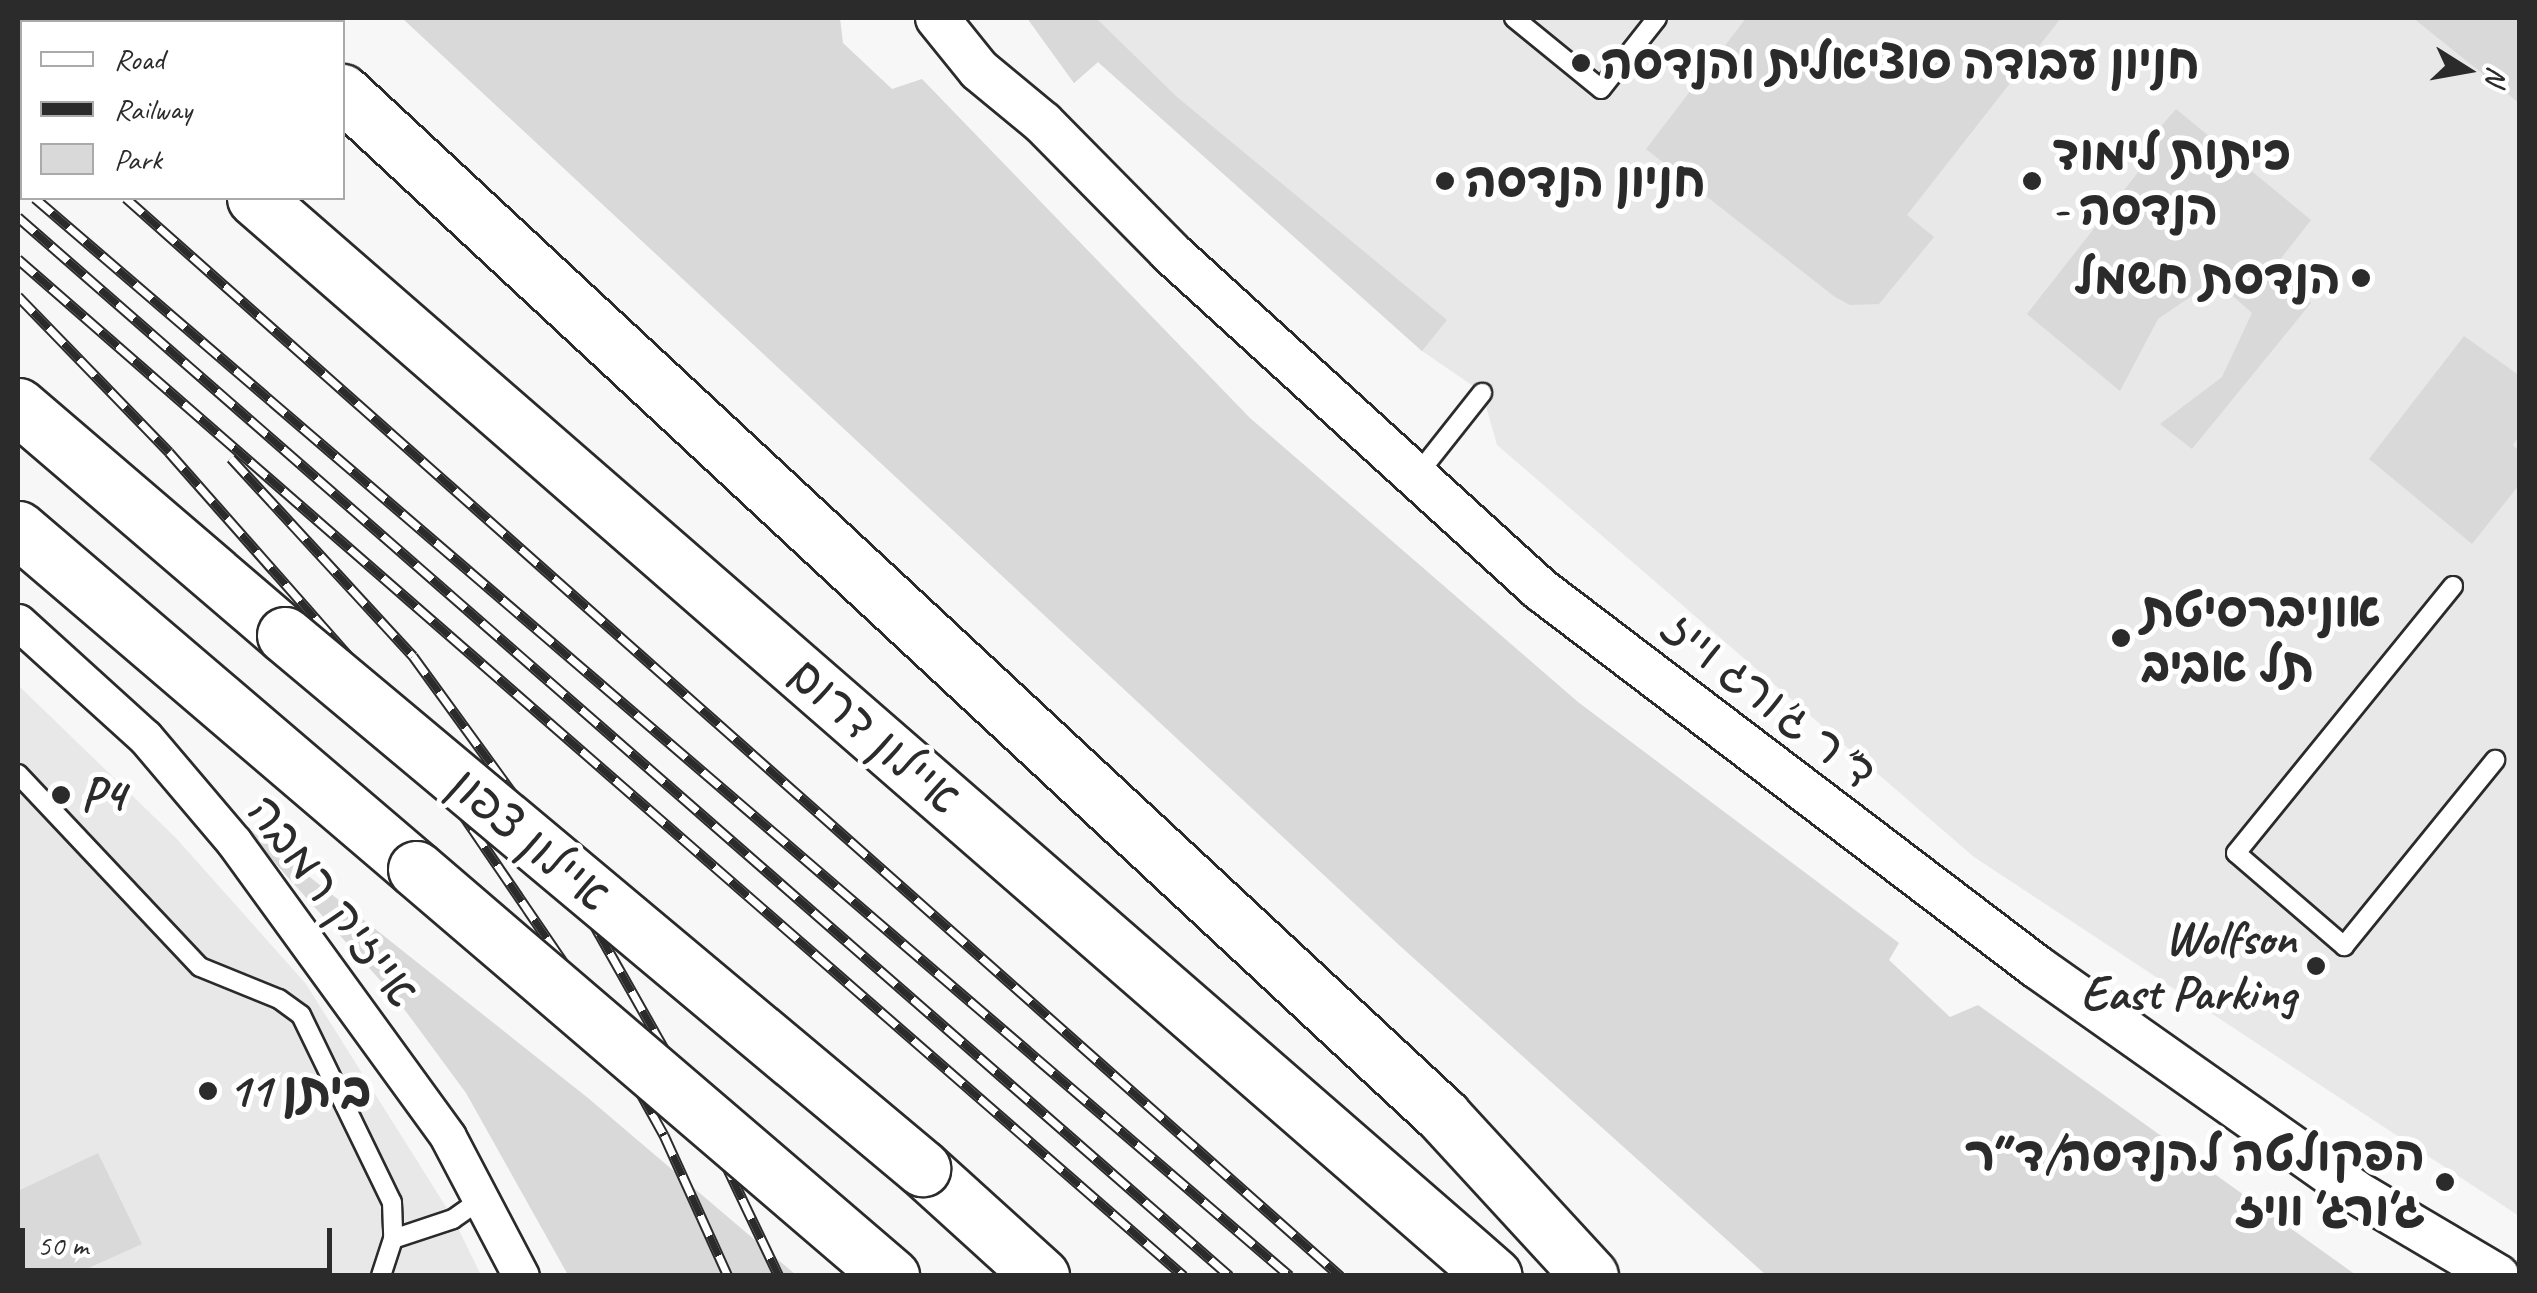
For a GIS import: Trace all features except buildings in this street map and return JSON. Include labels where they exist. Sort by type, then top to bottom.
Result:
[{"type":"highway","points":[[345,95],[1443,1116],[1590,1276]]},
{"type":"highway","name":"איילון דרום","points":[[258,200],[1494,1276]]},
{"type":"highway","name":"איילון צפון","points":[[18,406],[922,1168],[1041,1276]]},
{"type":"highway","points":[[18,529],[891,1276]]},
{"type":"street","name":"ד\"ר ג'ורג וייז","points":[[938,18],[979,70],[1042,123],[1170,252],[1542,590],[1814,803],[2354,1190],[2498,1276]]},
{"type":"street","name":"ד\"ר ג'ורג וייז","points":[[974,18],[1042,123]]},
{"type":"street","name":"אייזיק רמבה","points":[[19,628],[145,737],[234,842],[448,1137],[521,1276]]},
{"type":"lane","points":[[1514,18],[1600,89],[1657,18]]},
{"type":"lane","points":[[1416,474],[1482,392]]},
{"type":"lane","points":[[2453,586],[2236,853],[2344,946],[2495,760]]},
{"type":"lane","points":[[18,774],[200,967],[279,999],[301,1015],[392,1202],[394,1239],[381,1276]]},
{"type":"lane","points":[[394,1239],[453,1218],[482,1199]]},
{"type":"shaded area","name":"אוניברסיטת תל אביב","points":[[1027,18],[2519,18],[2519,1216],[1974,857],[1497,445],[1482,392],[1422,351],[1098,62],[1074,83]]},
{"type":"shaded area","points":[[18,685],[176,838],[306,984],[453,1218],[481,1275],[18,1275]]},
{"type":"green space","points":[[402,18],[840,18],[843,43],[892,89],[922,79],[1250,418],[1578,702],[1899,943],[1889,960],[1950,1017],[1978,1005],[2356,1275],[1766,1275],[1399,945]]},
{"type":"green space","points":[[1027,18],[1096,18],[1177,97],[1447,320],[1422,351],[1098,62],[1074,83]]},
{"type":"green space","points":[[1746,18],[2061,18],[1907,215],[1934,237],[1879,304],[1850,305],[1835,297],[1646,149]]},
{"type":"green space","points":[[2413,18],[2519,18],[2519,103]]},
{"type":"green space","points":[[2176,109],[2311,220],[2271,271],[2311,303],[2192,449],[2160,424],[2222,377],[2252,313],[2215,280],[2158,319],[2120,391],[2027,314],[2150,157],[2141,149]]},
{"type":"green space","points":[[2464,336],[2520,376],[2519,436],[2513,445],[2519,451],[2519,485],[2472,544],[2369,459]]},
{"type":"green space","points":[[233,816],[588,1098],[796,1275],[568,1275],[466,1093],[396,998]]},
{"type":"green space","points":[[98,1153],[142,1244],[73,1275],[18,1275],[18,1191]]},
{"type":"railway","points":[[37,200],[1290,1276]]},
{"type":"railway","points":[[128,200],[1340,1276]]},
{"type":"railway","points":[[18,217],[1230,1276]]},
{"type":"railway","points":[[18,259],[1184,1276]]},
{"type":"railway","points":[[18,296],[169,452],[373,683],[588,998],[664,1135],[728,1276]]},
{"type":"railway","points":[[231,458],[413,656],[545,838],[704,1119],[779,1276]]},
{"type":"place","name":"חניון עבודה סוציאלית והנדסה","points":[[1581,63]]},
{"type":"place","name":"חניון הנדסה","points":[[1445,181]]},
{"type":"place","name":"כיתות לימוד - הנדסה","points":[[2032,181]]},
{"type":"place","name":"הנדסת חשמל","points":[[2361,278]]},
{"type":"place","name":"אוניברסיטת תל אביב","points":[[2121,638]]},
{"type":"place","name":"P4","points":[[61,795]]},
{"type":"place","name":"Wolfson East Parking","points":[[2316,966]]},
{"type":"place","name":"ביתן 11","points":[[208,1091]]},
{"type":"place","name":"הפקולטה להנדסה/ד״ר ג׳ורג׳ וויז","points":[[2445,1182]]}]
